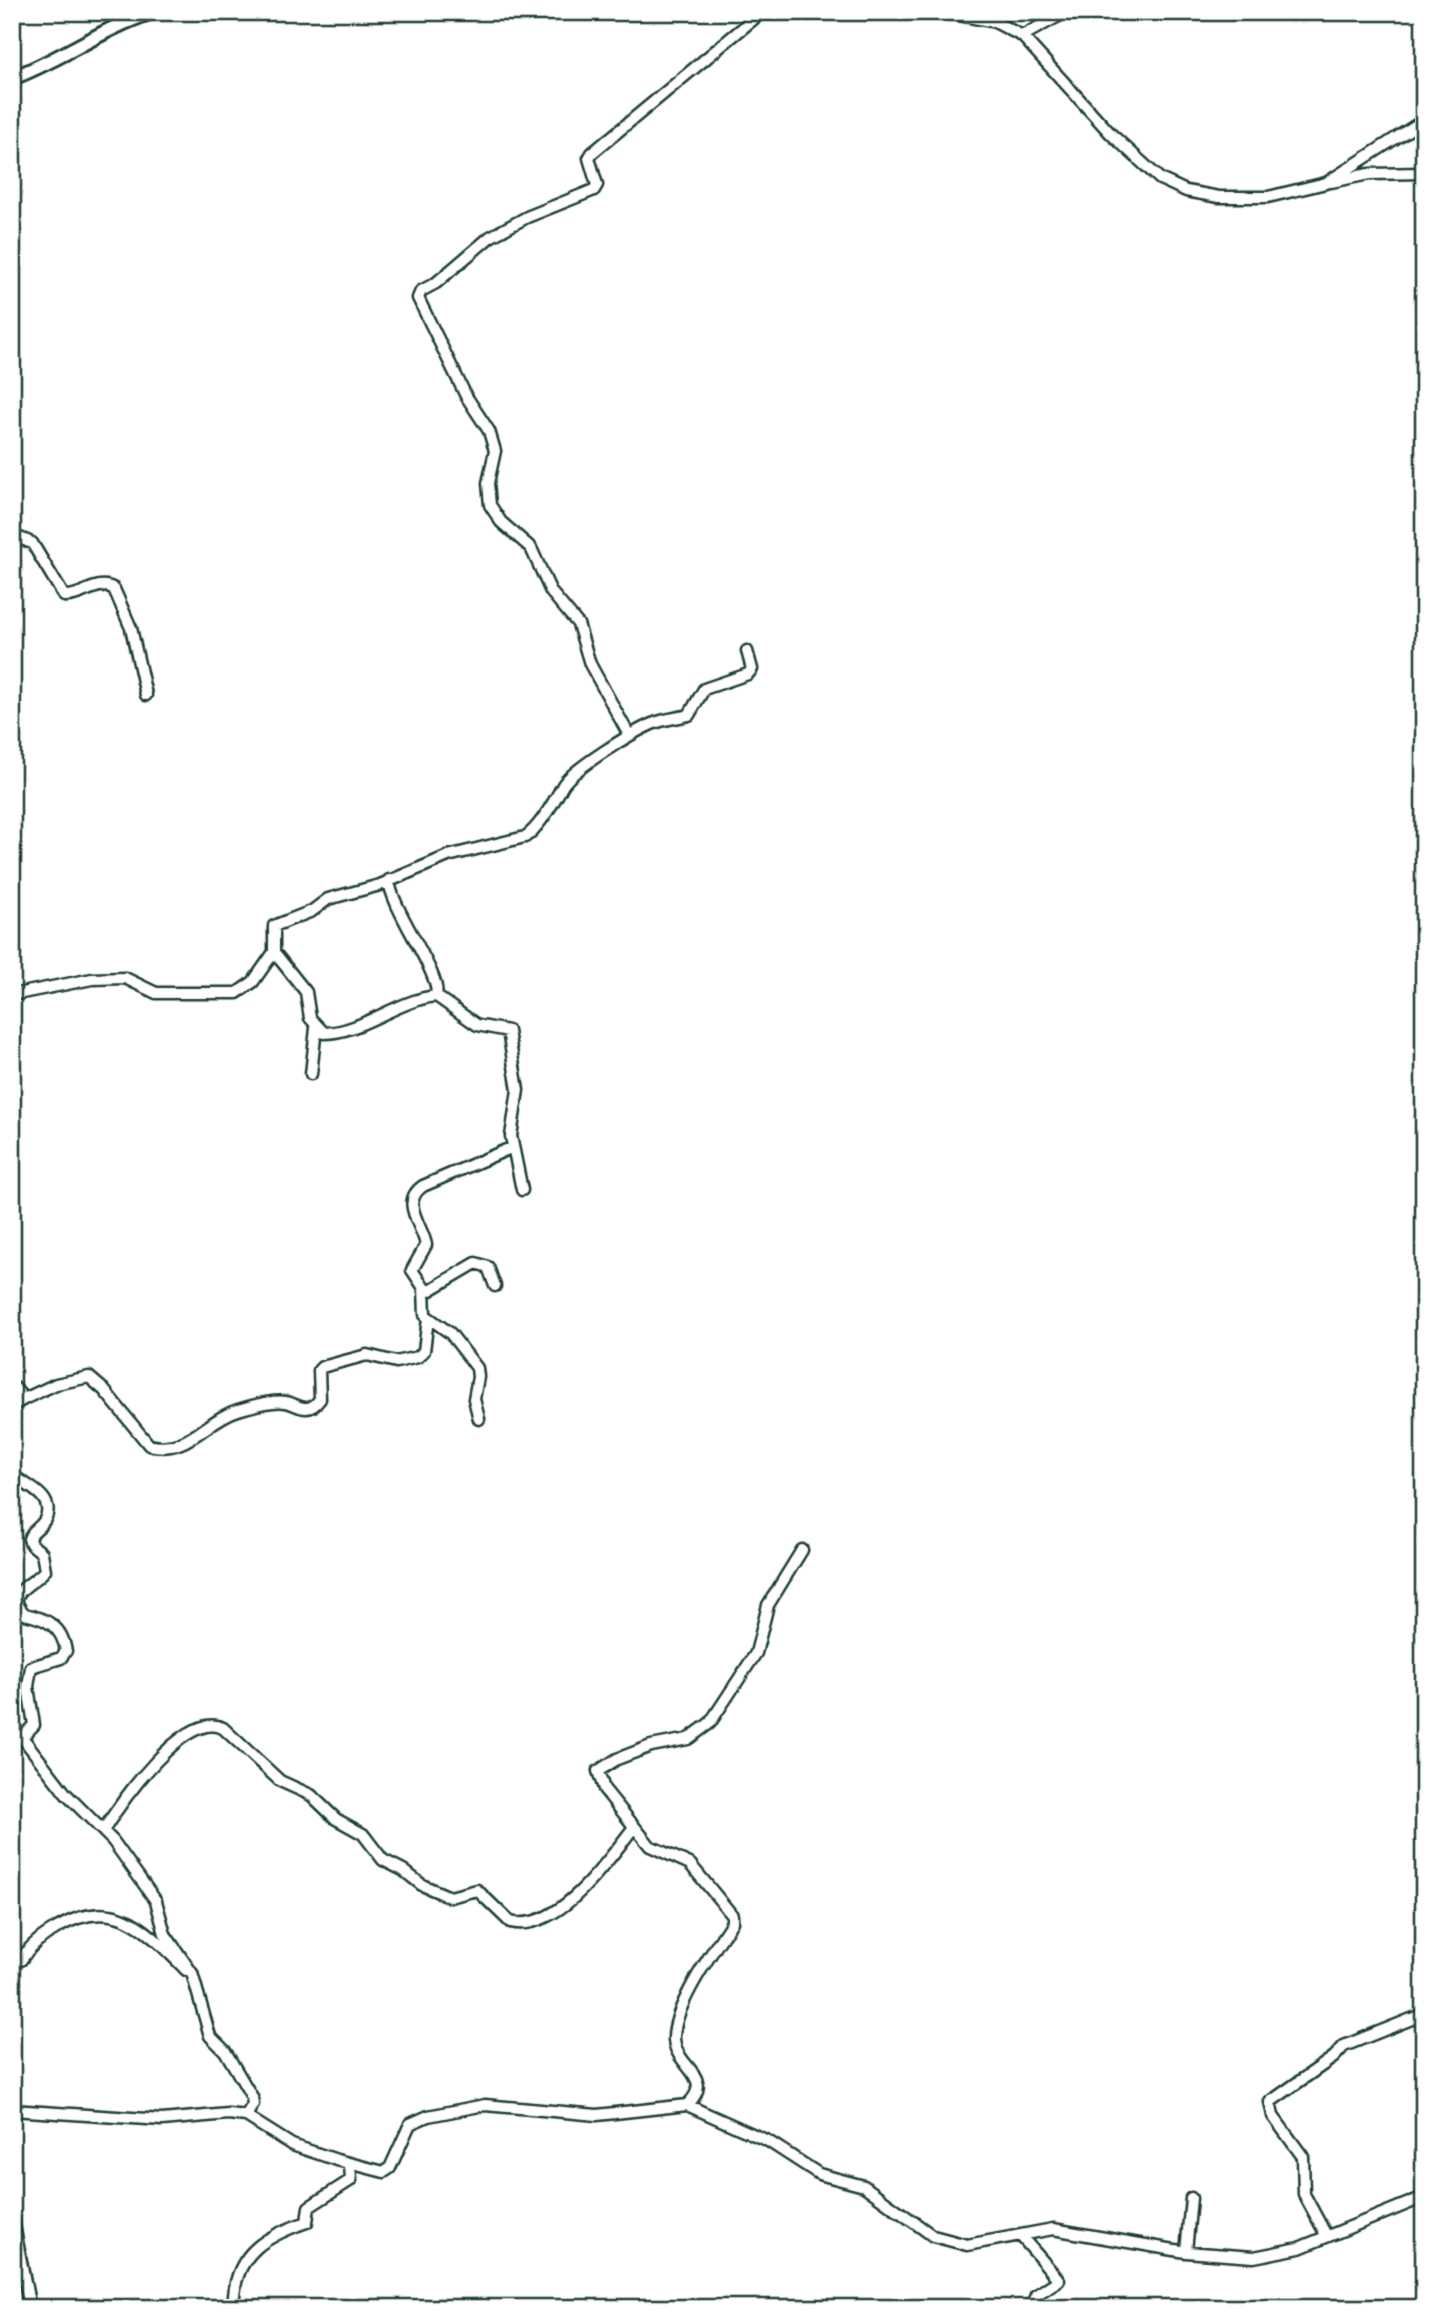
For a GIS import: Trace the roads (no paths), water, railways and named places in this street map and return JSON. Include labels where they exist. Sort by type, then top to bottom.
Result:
[{"type":"street","points":[[12,78],[45,65],[117,24],[153,12]]},
{"type":"street","points":[[629,735],[590,663],[578,624],[551,592],[531,548],[500,522],[491,505],[488,483],[495,451],[489,431],[466,396],[418,298],[421,291],[436,283],[490,237],[527,217],[594,190],[597,181],[590,155],[762,12]]},
{"type":"street","points":[[942,12],[995,22],[1022,36],[1111,134],[1160,179],[1179,189],[1219,197],[1268,197],[1369,174],[1424,173]]},
{"type":"street","points":[[1022,36],[1066,12]]},
{"type":"street","points":[[1326,183],[1424,120]]},
{"type":"street","points":[[12,535],[32,543],[63,596],[72,597],[100,586],[114,589],[131,628],[146,695]]},
{"type":"street","points":[[12,995],[92,979],[125,978],[156,993],[237,993],[253,982],[274,952],[274,926],[312,911],[328,899],[389,880],[448,856],[525,837],[535,830],[545,811],[558,799],[563,786],[575,772],[629,735],[654,723],[689,715],[704,689],[748,674],[752,666],[747,651]]},
{"type":"street","points":[[389,880],[390,890],[400,913],[437,982],[436,996]]},
{"type":"street","points":[[274,952],[306,992],[310,1018],[316,1028],[329,1034],[404,1003],[436,996],[477,1025],[503,1029],[510,1033],[518,1090],[511,1136],[522,1190]]},
{"type":"street","points":[[311,1074],[316,1028]]},
{"type":"street","points":[[479,1419],[474,1399],[477,1368],[450,1333],[428,1318],[425,1312],[425,1293],[412,1270],[426,1245],[413,1214],[416,1191],[447,1174],[513,1147]]},
{"type":"street","points":[[425,1293],[476,1263],[488,1267],[495,1286]]},
{"type":"street","points":[[12,1406],[56,1384],[89,1377],[104,1390],[149,1445],[174,1446],[195,1438],[205,1427],[234,1411],[283,1401],[306,1409],[312,1406],[320,1399],[319,1370],[323,1367],[367,1355],[396,1362],[418,1357],[424,1351],[428,1318]]},
{"type":"street","points":[[12,1384],[24,1399]]},
{"type":"street","points":[[12,1475],[37,1490],[47,1506],[45,1520],[29,1539],[42,1553],[45,1570],[23,1585],[17,1599],[18,1605],[25,1614],[41,1616],[50,1622],[66,1648],[63,1657],[30,1670],[27,1732],[57,1784],[103,1831],[156,1901],[165,1934],[188,1964],[194,1978],[210,2036],[225,2050],[252,2097],[252,2106],[246,2116]]},
{"type":"street","points":[[687,2105],[697,2094],[698,2086],[691,2068],[676,2050],[675,2028],[700,1971],[732,1918],[727,1907],[690,1864],[650,1846],[604,1789],[598,1771],[617,1759],[651,1746],[688,1739],[710,1723],[756,1653],[768,1605],[802,1550]]},
{"type":"street","points":[[103,1831],[122,1802],[175,1743],[195,1730],[219,1726],[280,1782],[311,1795],[336,1819],[363,1834],[383,1860],[447,1896],[458,1897],[477,1890],[506,1920],[516,1924],[542,1919],[589,1883],[634,1827]]},
{"type":"street","points":[[12,1729],[27,1732]]},
{"type":"street","points":[[21,1960],[34,1943],[71,1919],[93,1913],[112,1914],[139,1926],[194,1978]]},
{"type":"street","points":[[1326,2235],[1304,2194],[1301,2154],[1273,2116],[1270,2102],[1334,2057],[1344,2046],[1424,2014]]},
{"type":"street","points":[[12,2110],[155,2119],[228,2114],[246,2116],[292,2145],[384,2172],[390,2168],[406,2129],[414,2121],[485,2105],[597,2115],[687,2105],[768,2141],[819,2174],[871,2189],[933,2236],[967,2245],[1038,2230],[1073,2231],[1186,2252],[1264,2256],[1299,2248],[1424,2197]]},
{"type":"street","points":[[234,2296],[240,2271],[253,2249],[273,2234],[307,2222],[309,2207],[349,2183],[351,2164]]},
{"type":"street","points":[[1186,2252],[1191,2198]]},
{"type":"street","points":[[12,2215],[30,2308]]},
{"type":"street","points":[[1020,2235],[1059,2280],[1036,2295],[1031,2308]]}]
